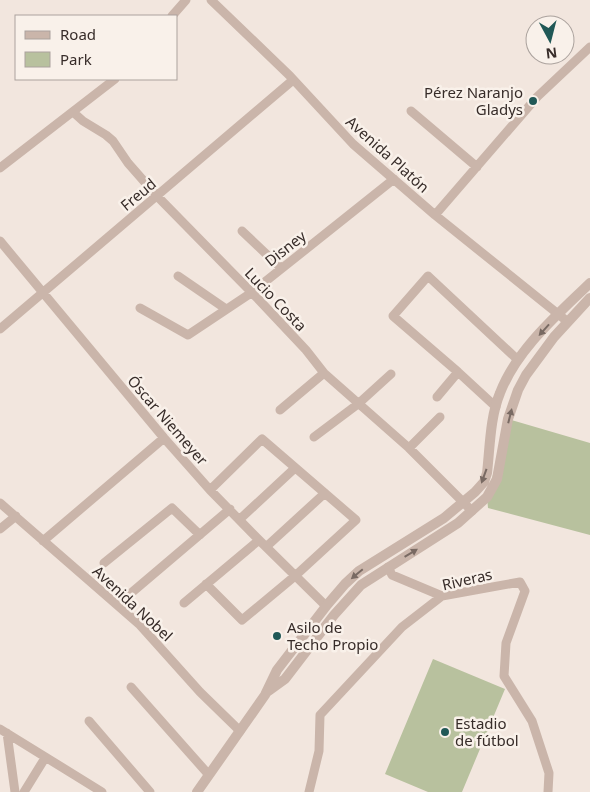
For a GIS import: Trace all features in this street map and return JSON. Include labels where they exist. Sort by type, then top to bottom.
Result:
[{"type":"street","points":[[173,15],[186,0]]},
{"type":"street","name":"Avenida Platón","points":[[211,0],[293,80],[353,144],[546,306],[568,322]]},
{"type":"street","points":[[435,214],[537,97],[590,47]]},
{"type":"street","points":[[0,168],[114,80]]},
{"type":"street","name":"Freud","points":[[0,329],[293,80]]},
{"type":"street","points":[[411,111],[477,167]]},
{"type":"street","name":"Lucio Costa","points":[[73,112],[113,141],[128,163],[157,196],[306,350],[324,373],[409,448],[472,511]]},
{"type":"street","name":"Disney","points":[[140,308],[186,335],[191,334],[251,293],[394,179]]},
{"type":"street","points":[[242,231],[282,268]]},
{"type":"street","name":"Óscar Niemeyer","points":[[0,241],[164,438],[210,490],[326,606]]},
{"type":"street","points":[[178,276],[226,309]]},
{"type":"street","points":[[496,407],[393,316],[428,276],[518,360]]},
{"type":"street","points":[[197,792],[264,695],[276,670],[326,606],[359,571],[444,518],[484,482],[500,393],[518,360],[558,314],[590,283]]},
{"type":"street","points":[[264,695],[285,679],[334,615],[361,585],[440,535],[487,497],[497,479],[508,419],[522,382],[542,352],[590,298]]},
{"type":"street","points":[[436,397],[458,372]]},
{"type":"street","points":[[280,410],[324,373]]},
{"type":"street","points":[[314,437],[358,404],[391,374]]},
{"type":"street","points":[[409,448],[440,417]]},
{"type":"street","points":[[43,541],[164,438]]},
{"type":"street","points":[[206,584],[242,620],[295,576],[356,520],[262,439],[210,490]]},
{"type":"street","points":[[240,519],[295,468]]},
{"type":"street","points":[[266,547],[324,493]]},
{"type":"street","name":"Avenida Nobel","points":[[0,503],[139,624],[200,692],[240,730]]},
{"type":"street","points":[[104,563],[172,508],[200,535]]},
{"type":"street","points":[[117,606],[230,509]]},
{"type":"street","points":[[0,529],[16,516]]},
{"type":"street","points":[[184,603],[259,540]]},
{"type":"street","points":[[388,567],[392,575],[442,596]]},
{"type":"street","name":"Riveras","points":[[309,792],[319,751],[320,715],[402,627],[442,596],[520,582],[525,591],[506,643],[504,676],[532,721],[549,773],[548,792]]},
{"type":"street","points":[[131,687],[209,775]]},
{"type":"street","points":[[89,721],[150,792]]},
{"type":"street","points":[[4,731],[15,792]]},
{"type":"street","points":[[4,731],[86,788],[102,792]]},
{"type":"street","points":[[0,759],[10,757]]},
{"type":"street","points":[[24,792],[45,758]]},
{"type":"green space","points":[[508,419],[590,443],[590,535],[488,508],[487,497]]},
{"type":"green space","name":"Estadio de fútbol","points":[[433,659],[505,689],[462,792],[428,792],[385,774]]},
{"type":"place","name":"Pérez Naranjo Gladys","points":[[533,101]]},
{"type":"place","name":"Asilo de Techo Propio","points":[[277,636]]},
{"type":"place","name":"Estadio de fútbol","points":[[445,732]]}]
